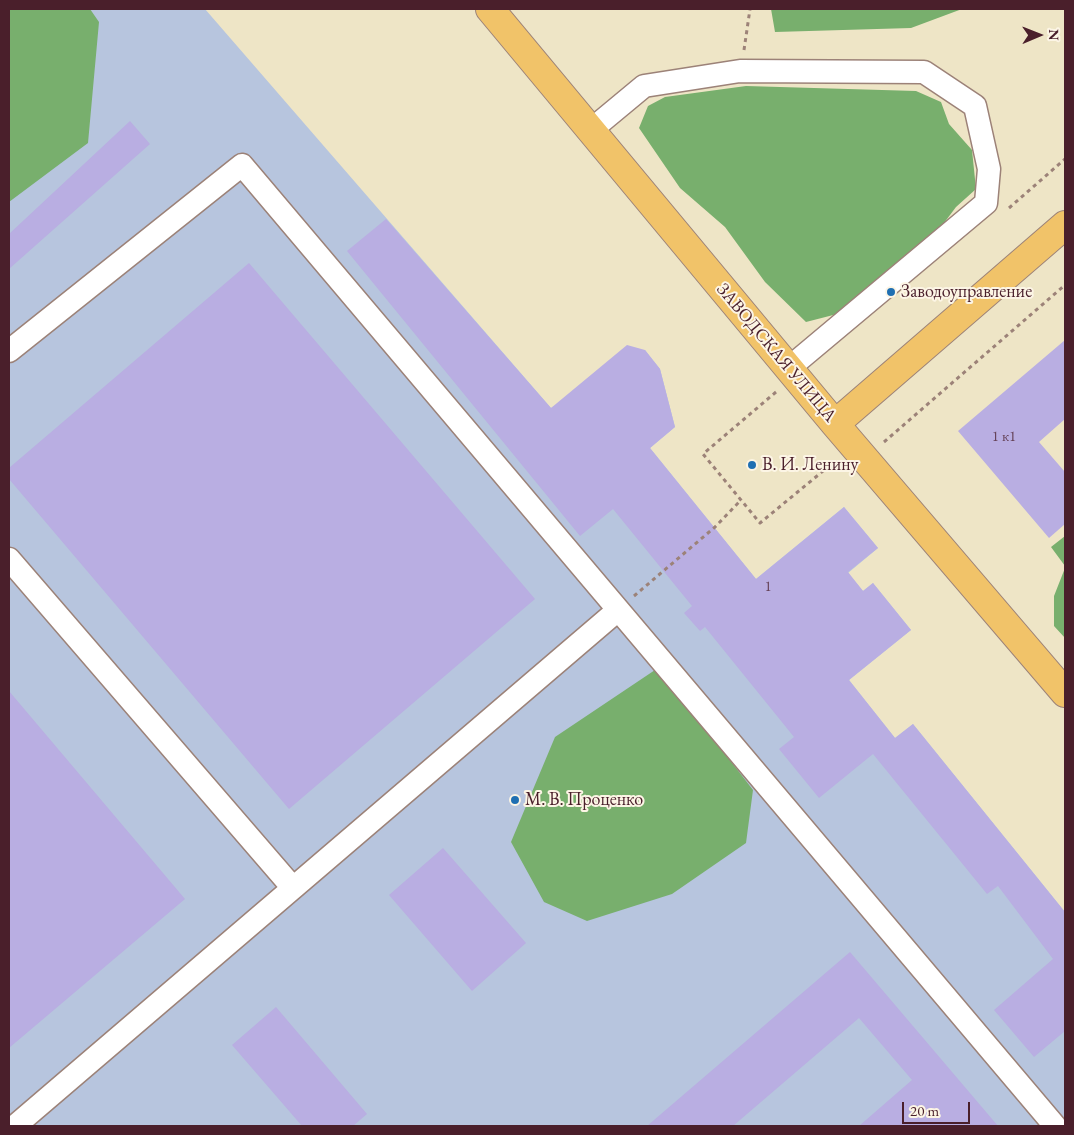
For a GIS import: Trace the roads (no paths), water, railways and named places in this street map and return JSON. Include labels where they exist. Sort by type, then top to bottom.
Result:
[{"type":"main road","name":"ЗАВОДСКАЯ УЛИЦА","points":[[490,9],[591,130],[784,378],[835,424],[1065,694]]},
{"type":"main road","points":[[835,424],[1065,224]]},
{"type":"lane","points":[[591,130],[644,86],[740,71],[924,72],[975,106],[989,169],[986,203],[784,378]]},
{"type":"lane","points":[[9,351],[242,165],[1055,1126]]},
{"type":"lane","points":[[9,559],[293,888]]},
{"type":"lane","points":[[14,1126],[618,610]]},
{"type":"place","name":"Заводоуправление","points":[[891,292]]},
{"type":"place","name":"В. И. Ленину","points":[[752,465]]},
{"type":"place","name":"М. В. Проценко","points":[[515,800]]}]
